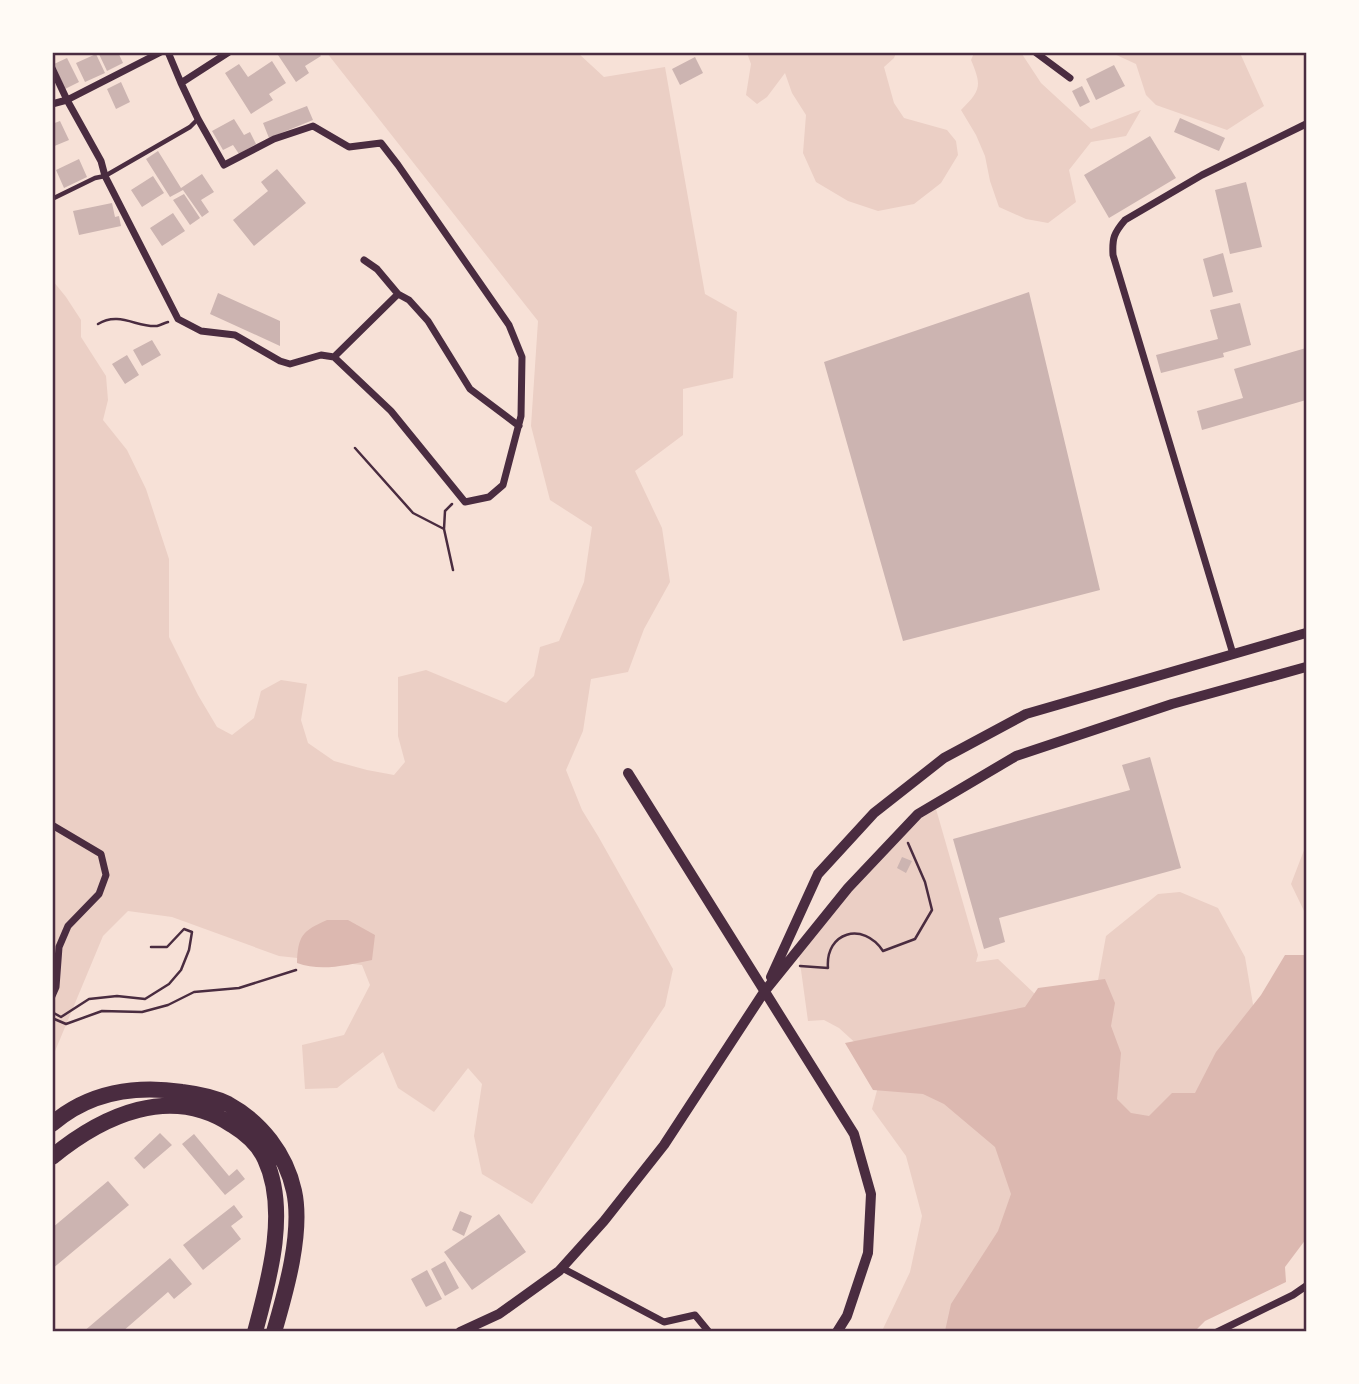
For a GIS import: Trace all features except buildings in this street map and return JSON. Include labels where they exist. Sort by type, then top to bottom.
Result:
[{"type":"highway","points":[[52,1124],[88,1101],[113,1093],[170,1090],[205,1095],[228,1104],[264,1131],[277,1148],[289,1172],[297,1207],[290,1269],[274,1332]]},
{"type":"highway","points":[[52,1157],[83,1134],[122,1114],[144,1107],[170,1106],[202,1110],[223,1118],[253,1141],[265,1158],[276,1206],[271,1267],[255,1332]]},
{"type":"street","points":[[52,104],[67,100],[161,52]]},
{"type":"street","points":[[52,68],[178,319],[201,331],[235,335],[290,364],[321,355],[334,357],[391,411],[465,502],[489,497],[503,485],[519,426],[522,357],[509,325],[398,164],[381,143],[349,147],[313,126],[274,139],[224,165],[198,119],[167,52]]},
{"type":"street","points":[[181,83],[229,52]]},
{"type":"street","points":[[1035,52],[1070,78]]},
{"type":"street","points":[[1233,654],[1113,255],[1112,240],[1125,220],[1202,175],[1307,124]]},
{"type":"street","points":[[364,260],[429,321],[470,389],[519,426]]},
{"type":"street","points":[[334,357],[398,294]]},
{"type":"street","points":[[764,992],[818,874],[874,813],[944,758],[1026,714],[1307,633]]},
{"type":"street","points":[[460,1332],[499,1314],[562,1268],[604,1221],[664,1145],[764,992],[848,888],[918,814],[1016,755],[1172,704],[1307,667]]},
{"type":"street","points":[[628,773],[854,1134],[871,1194],[868,1253],[846,1316],[837,1332]]},
{"type":"street","points":[[52,825],[101,854],[106,875],[99,894],[68,926],[59,947],[56,987],[52,996]]},
{"type":"street","points":[[562,1268],[664,1322],[695,1315],[709,1332]]},
{"type":"street","points":[[1217,1332],[1307,1286]]},
{"type":"lane","points":[[52,199],[95,178],[105,176],[190,127],[198,119]]},
{"type":"path","points":[[98,324],[106,319],[155,326],[178,319]]},
{"type":"path","points":[[355,448],[413,513],[444,529]]},
{"type":"path","points":[[453,570],[444,529],[445,511],[460,496]]},
{"type":"path","points":[[786,965],[828,968],[827,959],[831,949],[841,937],[849,933],[864,935],[877,942],[883,951],[915,939],[932,910],[925,882],[902,831]]},
{"type":"path","points":[[52,1012],[61,1017],[89,999],[117,996],[145,999],[169,984],[181,970],[189,950],[192,932],[184,929],[167,947],[151,947]]},
{"type":"path","points":[[52,1018],[66,1024],[102,1011],[142,1012],[168,1005],[194,992],[239,988],[296,970]]},
{"type":"shaded area","points":[[327,53],[578,53],[604,77],[665,67],[705,294],[737,312],[733,378],[683,389],[683,435],[635,471],[662,528],[670,582],[644,629],[628,672],[591,679],[583,731],[566,770],[582,810],[673,969],[665,1006],[532,1204],[482,1174],[474,1136],[482,1084],[468,1068],[434,1112],[398,1088],[383,1052],[337,1088],[305,1089],[302,1045],[344,1035],[370,985],[362,965],[279,956],[172,917],[128,911],[103,936],[53,1056],[53,281],[81,320],[81,337],[106,376],[108,400],[103,420],[127,450],[146,489],[169,559],[169,637],[217,727],[232,735],[254,718],[261,691],[281,680],[307,684],[301,720],[308,743],[334,761],[394,775],[405,762],[398,736],[398,677],[426,670],[506,703],[534,676],[540,647],[559,641],[584,582],[592,527],[550,500],[531,426],[538,321]]},
{"type":"shaded area","points":[[747,53],[896,53],[884,67],[894,103],[904,118],[947,130],[956,141],[958,155],[941,183],[914,204],[878,211],[848,201],[816,182],[803,153],[806,115],[792,93],[785,73],[767,97],[757,104],[746,95],[751,64]]},
{"type":"shaded area","points":[[974,53],[1020,53],[1041,83],[1091,129],[1141,110],[1126,136],[1091,142],[1069,170],[1076,202],[1048,223],[1026,219],[999,207],[985,156],[961,110],[978,87],[971,60]]},
{"type":"shaded area","points":[[1112,53],[1240,53],[1264,106],[1227,130],[1156,105],[1146,95],[1136,64]]},
{"type":"shaded area","points":[[936,809],[978,955],[976,962],[998,959],[1057,1015],[1093,1008],[1106,936],[1158,894],[1180,892],[1218,908],[1245,957],[1257,1028],[1306,1030],[1040,1201],[957,1331],[882,1331],[910,1272],[922,1216],[906,1156],[872,1109],[883,1068],[839,1028],[824,1020],[808,1021],[798,948],[906,827]]},
{"type":"shaded area","points":[[1306,845],[1306,915],[1291,884]]},
{"type":"shaded area","points":[[327,920],[348,920],[375,935],[372,960],[325,967],[297,963],[300,940],[307,931]]},
{"type":"shaded area","points":[[1285,955],[1306,955],[1306,1239],[1285,1267],[1286,1282],[1205,1321],[1195,1331],[945,1331],[951,1304],[998,1231],[1011,1194],[995,1147],[944,1104],[923,1094],[873,1090],[845,1043],[1025,1007],[1038,988],[1105,979],[1115,1003],[1111,1026],[1121,1053],[1117,1099],[1131,1113],[1149,1116],[1172,1093],[1195,1093],[1216,1052],[1261,995]]}]
